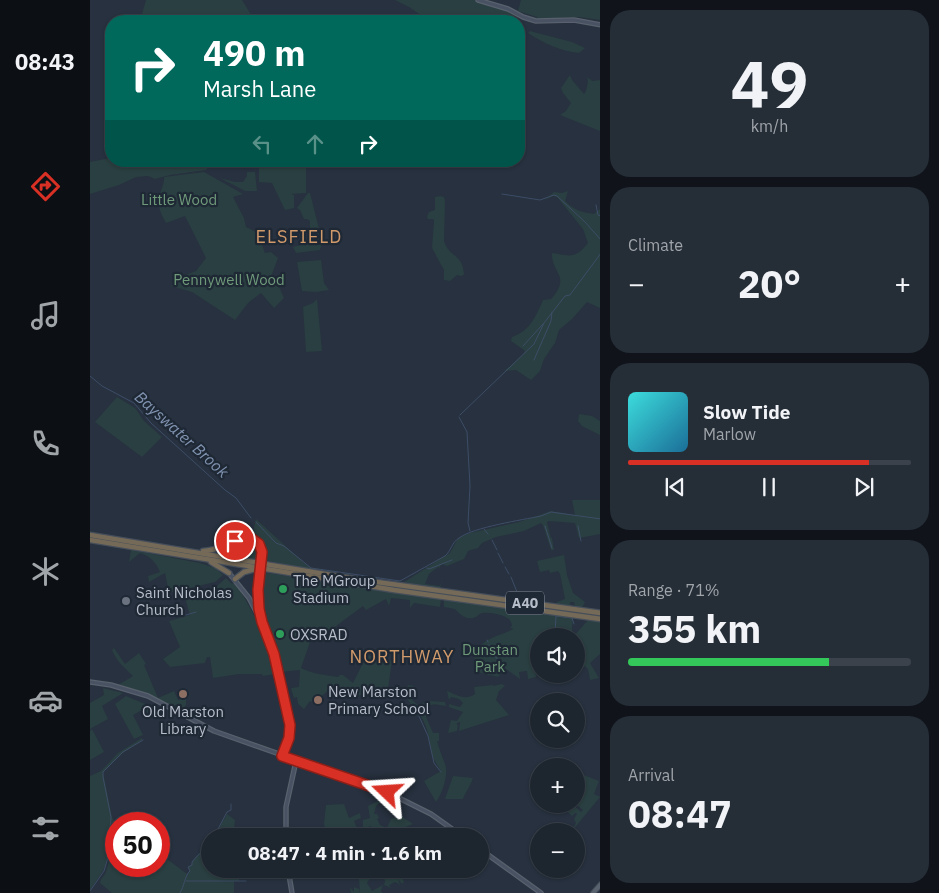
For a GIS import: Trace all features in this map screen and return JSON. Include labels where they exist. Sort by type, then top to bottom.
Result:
[{"type":"highway","name":"A40","points":[[90,535],[363,580],[600,613]]},
{"type":"highway","points":[[169,547],[210,551],[242,539],[249,539]]},
{"type":"highway","name":"A40","points":[[90,540],[269,570],[600,619]]},
{"type":"highway","points":[[230,544],[225,549],[226,553],[241,560]]},
{"type":"highway","points":[[189,556],[215,564],[227,573]]},
{"type":"highway","points":[[235,579],[252,569],[269,570]]},
{"type":"main road","points":[[478,0],[508,9],[519,15]]},
{"type":"main road","points":[[525,18],[536,21],[574,20],[600,25]]},
{"type":"main road","points":[[249,539],[259,544],[262,552],[258,598],[262,622]]},
{"type":"main road","points":[[227,573],[235,579],[249,598],[262,622],[274,654],[289,717],[290,735],[283,755]]},
{"type":"main road","points":[[249,598],[258,598]]},
{"type":"main road","points":[[90,682],[111,685],[148,696],[214,731],[387,792],[415,806],[450,828]]},
{"type":"main road","points":[[286,828],[292,780],[297,759]]},
{"type":"main road","points":[[489,855],[541,893]]},
{"type":"main road","points":[[290,878],[292,893]]},
{"type":"main road","points":[[593,893],[600,884]]},
{"type":"green space","points":[[146,0],[242,0],[251,15],[142,15]]},
{"type":"green space","points":[[395,0],[475,0],[507,10],[515,15],[421,15]]},
{"type":"green space","points":[[521,0],[600,0],[600,20],[579,17],[537,19],[537,17],[518,11]]},
{"type":"green space","points":[[530,31],[572,42],[585,48],[579,53],[558,48],[534,37],[528,33]]},
{"type":"green space","points":[[570,75],[584,94],[588,80],[587,77],[592,81],[600,80],[600,131],[560,115],[566,111],[571,103],[561,88]]},
{"type":"green space","points":[[105,159],[105,167],[209,167],[206,170],[155,179],[148,176],[136,177],[119,185],[90,194],[90,162]]},
{"type":"green space","points":[[259,167],[306,167],[306,193],[291,194],[294,195],[294,208],[285,210],[272,183],[259,182]]},
{"type":"green space","name":"Pennywell Wood","points":[[204,172],[243,194],[233,197],[244,218],[246,227],[258,233],[265,253],[271,252],[278,258],[272,274],[284,298],[274,308],[261,293],[248,303],[235,320],[192,292],[171,286],[183,276],[196,271],[206,258],[185,216],[166,223],[163,218],[159,197],[164,177]]},
{"type":"green space","points":[[247,172],[255,172],[257,191],[245,191],[220,178],[243,182]]},
{"type":"green space","points":[[568,191],[565,201],[575,209],[594,214],[600,209],[600,308],[587,302],[559,330],[555,343],[544,359],[540,371],[531,380],[516,370],[504,371],[522,356],[525,351],[511,341],[512,337],[528,327],[543,300],[551,299],[560,285],[552,253],[576,254],[588,243],[583,229],[557,197],[553,196],[544,200],[554,192],[562,193]]},
{"type":"green space","points":[[308,193],[310,193],[322,241],[321,246],[320,250],[296,253],[293,247],[309,243],[310,221],[304,219],[297,208]]},
{"type":"green space","points":[[435,197],[444,197],[445,201],[444,241],[449,250],[459,259],[464,275],[457,275],[450,281],[444,280],[444,270],[432,248],[434,221],[427,217],[429,212],[435,210]]},
{"type":"green space","points":[[321,260],[324,283],[329,290],[316,292],[302,291],[297,262]]},
{"type":"green space","points":[[317,299],[322,351],[306,352],[303,307]]},
{"type":"green space","points":[[117,397],[135,408],[144,421],[162,437],[142,457],[95,422]]},
{"type":"green space","points":[[579,414],[592,416],[600,421],[600,435],[582,426],[578,421]]},
{"type":"green space","points":[[572,500],[600,500],[600,534],[579,538],[575,523],[548,521],[554,550],[551,550],[541,523],[524,531],[496,537],[482,543],[478,548],[468,551],[464,559],[447,566],[442,564],[429,574],[425,584],[440,586],[444,574],[440,588],[401,584],[450,553],[458,538],[470,533],[519,522],[551,511],[575,515]]},
{"type":"green space","points":[[256,519],[311,568],[264,560],[263,548],[252,536]]},
{"type":"green space","points":[[242,540],[256,545],[260,560],[231,555],[227,552],[230,545]]},
{"type":"green space","points":[[131,550],[200,563],[215,568],[223,575],[215,582],[169,593],[165,573],[149,582],[148,576],[160,572],[155,562],[140,553],[129,562]]},
{"type":"green space","points":[[564,555],[567,575],[573,593],[585,602],[582,608],[575,607],[574,602],[570,602],[571,607],[557,604],[557,602],[565,599],[560,574],[558,571],[550,573],[549,570],[540,572],[537,561]]},
{"type":"green space","points":[[261,572],[439,599],[441,600],[440,607],[414,603],[410,608],[410,600],[391,598],[389,606],[386,599],[366,610],[363,606],[328,632],[310,642],[301,668],[324,675],[338,677],[343,675],[353,683],[367,655],[392,661],[388,689],[355,696],[349,700],[347,693],[330,687],[314,703],[310,701],[304,709],[298,704],[297,697],[294,698],[291,688],[299,687],[300,670],[280,672],[272,647],[261,599]]},
{"type":"green space","points":[[226,578],[231,583],[236,584],[254,616],[269,649],[275,674],[263,676],[262,674],[239,674],[213,678],[210,657],[207,657],[205,663],[170,667],[163,659],[180,647],[169,621],[190,615],[184,594],[217,586]]},
{"type":"green space","name":"Dunstan Park","points":[[444,600],[573,617],[572,628],[530,628],[530,678],[528,679],[527,671],[519,672],[520,679],[506,669],[498,677],[484,674],[475,669],[475,654],[478,648],[488,640],[513,629],[510,629],[512,625],[510,620],[501,615],[490,613],[482,613],[476,617],[467,618],[455,609],[444,607]]},
{"type":"green space","points":[[575,617],[600,621],[600,654],[590,663],[599,678],[590,680],[588,669],[585,666],[585,628],[581,628],[588,620]]},
{"type":"green space","points":[[114,648],[125,664],[139,653],[146,664],[144,665],[158,698],[174,691],[178,700],[186,698],[186,705],[184,709],[176,705],[172,705],[173,707],[176,706],[184,711],[183,712],[152,697],[118,685],[133,676],[116,658],[112,650]]},
{"type":"green space","points":[[502,684],[505,686],[499,691],[496,700],[509,715],[459,731],[459,722],[456,724],[458,725],[457,731],[448,733],[451,720],[457,721],[463,712],[449,707],[449,704],[460,707],[463,703],[459,699],[451,697],[449,700],[447,691],[461,697],[468,697],[475,694],[474,687]]},
{"type":"green space","points":[[408,685],[414,686],[413,692],[417,693],[417,697],[412,697],[412,700],[418,705],[430,701],[445,702],[446,706],[435,704],[426,706],[426,717],[433,733],[439,733],[439,741],[437,741],[446,768],[444,784],[436,802],[424,781],[441,771],[433,757],[423,720],[420,715],[418,716],[402,690],[408,688]]},
{"type":"green space","points":[[103,688],[123,693],[102,706],[108,719],[90,729],[90,703],[104,695]]},
{"type":"green space","points":[[126,696],[155,708],[156,712],[151,716],[146,711],[147,708],[142,705],[144,709],[133,715],[143,735],[134,739],[115,704]]},
{"type":"green space","points":[[92,729],[104,752],[90,760],[90,731]]},
{"type":"green space","points":[[142,738],[142,740],[124,752],[103,772],[111,812],[105,812],[105,866],[90,890],[90,776],[101,771],[118,753]]},
{"type":"green space","points":[[453,776],[473,778],[463,799],[445,799]]},
{"type":"green space","points":[[585,776],[599,781],[594,794],[600,797],[579,823],[576,823],[574,819],[577,814],[575,813],[585,813]]},
{"type":"green space","points":[[388,796],[395,799],[393,803],[384,799],[376,806],[374,814],[377,814],[380,825],[387,828],[372,828],[371,826],[363,828],[363,820],[370,818],[368,806]]},
{"type":"green space","points":[[344,804],[349,818],[360,813],[361,818],[354,821],[357,828],[325,828],[326,805]]},
{"type":"green space","points":[[227,814],[235,820],[234,828],[219,828]]},
{"type":"green space","points":[[401,816],[413,824],[403,828],[387,828],[391,819]]},
{"type":"green space","points":[[201,852],[201,878],[239,878],[239,881],[234,881],[234,893],[112,893],[100,883],[105,874],[105,877],[170,877],[170,861],[187,874],[190,871],[188,867],[192,865],[192,862]]},
{"type":"green space","points":[[370,878],[367,883],[372,891],[383,885],[381,891],[383,893],[360,893],[359,879]]},
{"type":"green space","points":[[384,878],[402,878],[404,882],[402,884],[398,879],[401,888],[395,882],[389,885],[391,888],[384,885]]},
{"type":"green space","points":[[350,887],[354,892],[354,887],[359,889],[360,893],[351,893]]},
{"type":"waterway","points":[[502,194],[540,200],[554,195],[557,196],[600,239]]},
{"type":"waterway","points":[[596,205],[598,215],[600,216]]},
{"type":"waterway","points":[[460,415],[534,344],[544,323],[565,296],[570,295],[600,254]]},
{"type":"waterway","points":[[534,360],[551,321],[552,312]]},
{"type":"waterway","points":[[523,346],[543,324]]},
{"type":"waterway","name":"Bayswater Brook","points":[[90,376],[102,386],[134,403],[151,423],[236,498],[251,518]]},
{"type":"waterway","points":[[459,417],[467,432],[470,486],[468,523],[470,531]]},
{"type":"waterway","name":"Bayswater Brook","points":[[256,522],[276,543],[284,546],[311,568],[400,581],[445,556],[457,540],[475,530],[541,516],[551,512],[600,519]]},
{"type":"waterway","points":[[545,526],[552,548]]},
{"type":"waterway","points":[[578,526],[581,541]]},
{"type":"waterway","name":"Bayswater Brook","points":[[484,529],[488,534]]},
{"type":"waterway","points":[[492,540],[497,550]]},
{"type":"waterway","points":[[498,553],[503,563]]},
{"type":"waterway","points":[[427,568],[429,569],[452,560]]},
{"type":"waterway","points":[[505,567],[509,574]]},
{"type":"waterway","points":[[511,577],[517,592]]},
{"type":"waterway","points":[[186,615],[196,612]]},
{"type":"waterway","points":[[555,628],[556,616],[572,618],[574,624]]},
{"type":"waterway","points":[[489,645],[492,650]]},
{"type":"waterway","points":[[492,652],[498,660]]},
{"type":"waterway","points":[[418,714],[428,736],[434,763],[441,772]]},
{"type":"waterway","points":[[90,891],[104,871],[109,854],[111,817],[103,772],[123,752],[143,740]]},
{"type":"waterway","points":[[219,828],[227,812],[231,810],[231,804]]},
{"type":"waterway","points":[[180,893],[190,871],[188,867],[192,865],[192,862],[201,852]]},
{"type":"waterway","points":[[186,881],[246,881]]},
{"type":"place","name":"The MGroup Stadium","points":[[283,589]]},
{"type":"place","name":"Saint Nicholas Church","points":[[126,601]]},
{"type":"place","name":"OXSRAD","points":[[280,634]]},
{"type":"place","name":"Old Marston Library","points":[[183,694]]},
{"type":"place","name":"New Marston Primary School","points":[[318,700]]},
{"type":"district","name":"ELSFIELD","points":[[299,236]]},
{"type":"district","name":"NORTHWAY","points":[[402,656]]},
{"type":"route","points":[[235,541],[246,538],[254,540],[261,547],[263,555],[258,590],[259,609],[274,654],[290,725],[288,742],[282,756],[387,792]]},
{"type":"park label","name":"Little Wood","points":[[179,199]]}]
